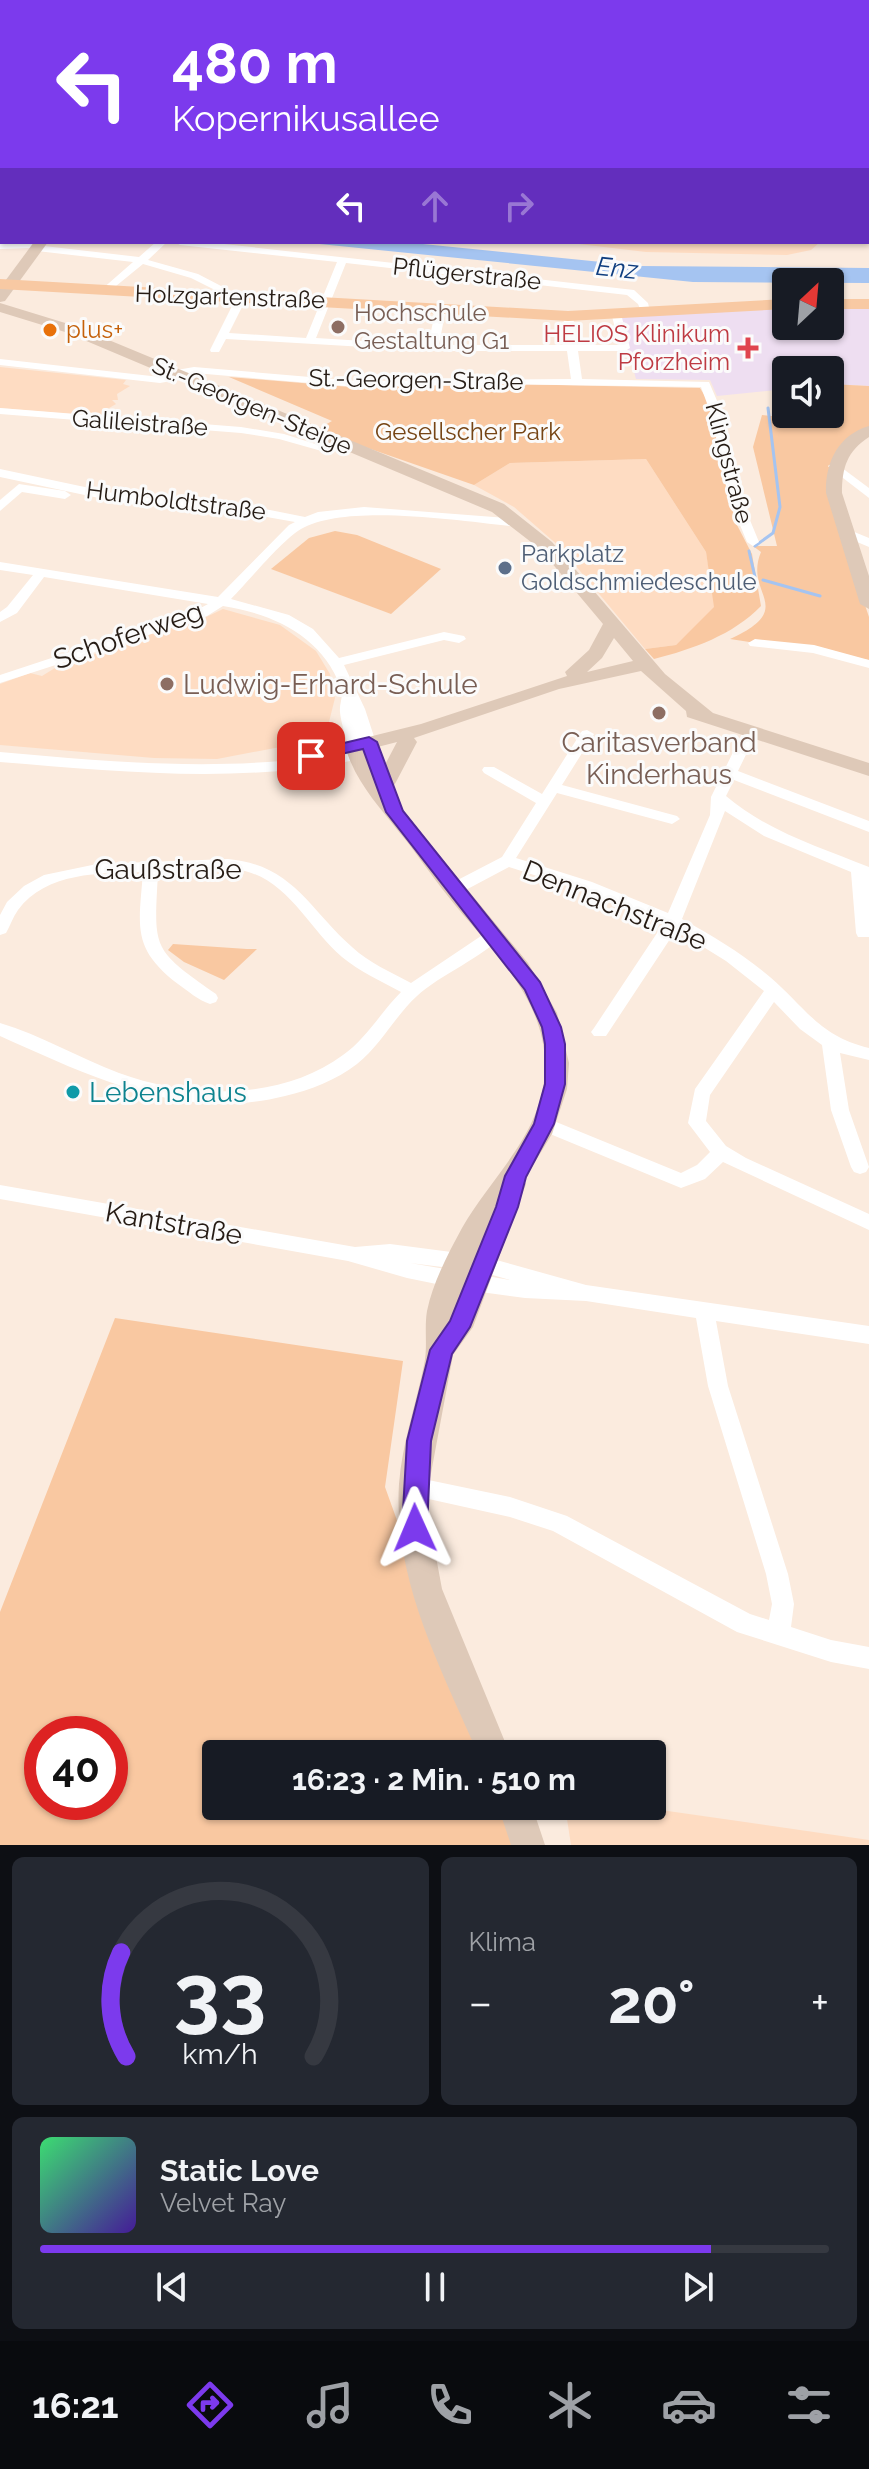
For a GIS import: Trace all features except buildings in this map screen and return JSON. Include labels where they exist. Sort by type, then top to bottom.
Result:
[{"type":"main road","name":"Holzgartenstraße","points":[[3,289],[327,300],[568,316],[617,316],[722,305],[772,304]]},
{"type":"main road","points":[[844,304],[869,304]]},
{"type":"street","points":[[105,292],[160,244]]},
{"type":"street","name":"Pflügerstraße","points":[[197,244],[630,292],[643,303],[647,314]]},
{"type":"street","points":[[3,289],[39,245]]},
{"type":"street","points":[[0,246],[39,245],[93,252],[218,285],[241,299],[215,350]]},
{"type":"street","points":[[310,341],[342,261]]},
{"type":"street","name":"St.-Georgen-Steige","points":[[0,307],[70,329],[471,495],[522,523],[561,557],[639,665],[671,703],[869,770]]},
{"type":"street","points":[[433,348],[441,308]]},
{"type":"street","points":[[568,316],[577,382]]},
{"type":"street","points":[[221,336],[433,348],[625,348],[617,316]]},
{"type":"street","name":"St.-Georgen-Straße","points":[[0,362],[160,380],[194,370],[357,384],[705,384]]},
{"type":"street","name":"Klingstraße","points":[[705,384],[718,417],[734,496],[753,542]]},
{"type":"street","name":"Galileistraße","points":[[0,411],[241,430],[280,436],[325,449]]},
{"type":"street","points":[[869,431],[849,442],[834,466],[834,493],[869,604]]},
{"type":"street","points":[[834,466],[869,494]]},
{"type":"street","name":"Humboldtstraße","points":[[0,473],[30,476],[80,491],[128,500],[251,507],[305,521]]},
{"type":"street","points":[[0,507],[19,488],[64,495],[80,491]]},
{"type":"street","points":[[464,519],[480,508],[471,495]]},
{"type":"street","name":"Schoferweg","points":[[0,679],[95,645],[182,622],[222,601],[289,532],[305,521],[353,511],[522,523]]},
{"type":"street","points":[[847,533],[869,543]]},
{"type":"street","points":[[0,566],[222,601],[284,618],[308,632],[336,663],[348,694],[347,711],[378,795],[395,812],[533,987],[552,1027],[557,1064],[544,1124],[515,1176],[507,1207],[439,1324],[441,1350],[419,1441],[414,1487],[417,1541],[433,1607],[488,1740]]},
{"type":"street","points":[[0,618],[12,610],[41,573]]},
{"type":"street","points":[[553,685],[600,650],[606,620]]},
{"type":"street","points":[[336,663],[444,636],[459,639]]},
{"type":"street","points":[[755,643],[814,649],[869,664]]},
{"type":"street","points":[[574,672],[610,664],[639,665]]},
{"type":"street","points":[[363,749],[553,685],[639,665]]},
{"type":"street","points":[[0,757],[170,771],[271,770],[407,742],[427,729]]},
{"type":"street","points":[[600,1032],[672,923],[717,815],[718,797],[750,732]]},
{"type":"street","points":[[454,889],[507,861],[587,734]]},
{"type":"street","points":[[386,782],[407,742]]},
{"type":"street","points":[[363,749],[386,782],[395,812]]},
{"type":"street","points":[[489,770],[544,801]]},
{"type":"street","points":[[729,773],[869,827]]},
{"type":"street","points":[[553,787],[672,819]]},
{"type":"street","points":[[718,797],[734,812],[760,826],[864,871],[864,933]]},
{"type":"street","name":"Dennachstraße","points":[[507,861],[565,880],[672,923],[715,945],[773,990],[804,1025],[830,1043],[869,1054]]},
{"type":"street","name":"Gaußstraße","points":[[0,929],[5,916],[26,891],[48,879],[81,869],[225,864],[259,870],[293,892],[359,962],[413,991]]},
{"type":"street","points":[[151,867],[147,941],[152,954],[210,998]]},
{"type":"street","points":[[0,1029],[145,1088],[202,1096],[251,1096],[290,1089],[331,1072],[360,1050],[413,991],[493,936]]},
{"type":"street","points":[[773,990],[701,1094],[697,1123],[720,1151],[774,1182],[869,1222]]},
{"type":"street","points":[[830,1043],[840,1110],[860,1167]]},
{"type":"street","points":[[544,1124],[681,1181],[695,1177],[720,1151]]},
{"type":"street","name":"Kantstraße","points":[[0,1192],[467,1272],[497,1289],[586,1293],[869,1335]]},
{"type":"street","points":[[705,1313],[718,1386],[777,1574],[783,1604],[778,1636]]},
{"type":"street","points":[[414,1487],[510,1507],[559,1523],[605,1545],[708,1606],[778,1636],[869,1658]]},
{"type":"street","points":[[520,1820],[528,1845]]},
{"type":"shaded area","points":[[579,244],[818,244],[811,250],[787,255],[646,252]]},
{"type":"shaded area","name":"HELIOS Klinikum Pforzheim","points":[[772,308],[772,340],[844,340],[844,308],[869,309],[869,386],[844,385],[844,356],[772,356],[772,390],[717,396],[710,380],[636,379],[619,317]]},
{"type":"shaded area","points":[[0,367],[126,380],[123,384],[130,386],[117,394],[118,400],[112,400],[116,404],[102,412],[118,418],[0,408]]},
{"type":"shaded area","points":[[646,459],[706,552],[715,608],[676,645],[645,649],[560,547],[514,507],[474,485],[510,463]]},
{"type":"shaded area","name":"Ludwig-Erhard-Schule","points":[[223,609],[280,625],[316,651],[330,674],[335,698],[327,730],[317,740],[217,759],[154,758],[0,745],[0,684],[30,673],[42,676],[63,663],[135,643],[136,638],[200,620]]},
{"type":"shaded area","points":[[666,1811],[869,1840],[869,1845],[571,1845],[567,1820],[666,1820]]},
{"type":"green space","name":"Gesellscher Park","points":[[229,377],[350,387],[503,384],[700,388],[709,403],[737,525],[752,554],[761,606],[738,625],[712,640],[654,659],[645,649],[676,645],[714,607],[706,552],[646,459],[510,463],[474,485],[316,430],[332,421]]},
{"type":"green space","points":[[844,385],[869,386],[869,428],[835,455],[841,534],[869,617],[869,660],[730,639],[750,628],[761,618],[765,609],[757,567],[761,552],[753,546],[777,546],[753,447],[762,415],[772,416],[772,428],[844,428]]},
{"type":"green space","points":[[335,531],[357,535],[441,569],[391,614],[271,569],[309,538]]},
{"type":"green space","points":[[173,944],[257,949],[224,980],[184,962],[168,950]]},
{"type":"green space","points":[[115,1318],[403,1361],[385,1487],[476,1740],[202,1740],[202,1820],[508,1820],[518,1845],[0,1845],[0,1612]]},
{"type":"water","name":"Enz","points":[[320,244],[423,244],[641,266],[869,268],[869,283],[844,283],[844,268],[772,268],[772,282],[693,282]]},
{"type":"waterway","points":[[755,546],[773,533],[780,507],[768,408]]},
{"type":"waterway","points":[[749,551],[755,577]]},
{"type":"waterway","points":[[763,580],[820,596]]},
{"type":"place","name":"Hochschule Gestaltung G1","points":[[338,327]]},
{"type":"place","name":"plus+","points":[[50,330]]},
{"type":"place","name":"HELIOS Klinikum Pforzheim","points":[[748,348]]},
{"type":"place","name":"Parkplatz Goldschmiedeschule","points":[[505,568]]},
{"type":"place","name":"Ludwig-Erhard-Schule","points":[[167,684]]},
{"type":"place","name":"Caritasverband Kinderhaus","points":[[659,713]]},
{"type":"place","name":"Lebenshaus","points":[[73,1092]]},
{"type":"route","points":[[311,756],[369,742],[395,812],[533,987],[552,1027],[555,1044],[555,1084],[544,1124],[515,1176],[507,1207],[459,1327],[441,1350],[419,1441],[414,1487],[415,1528]]}]
